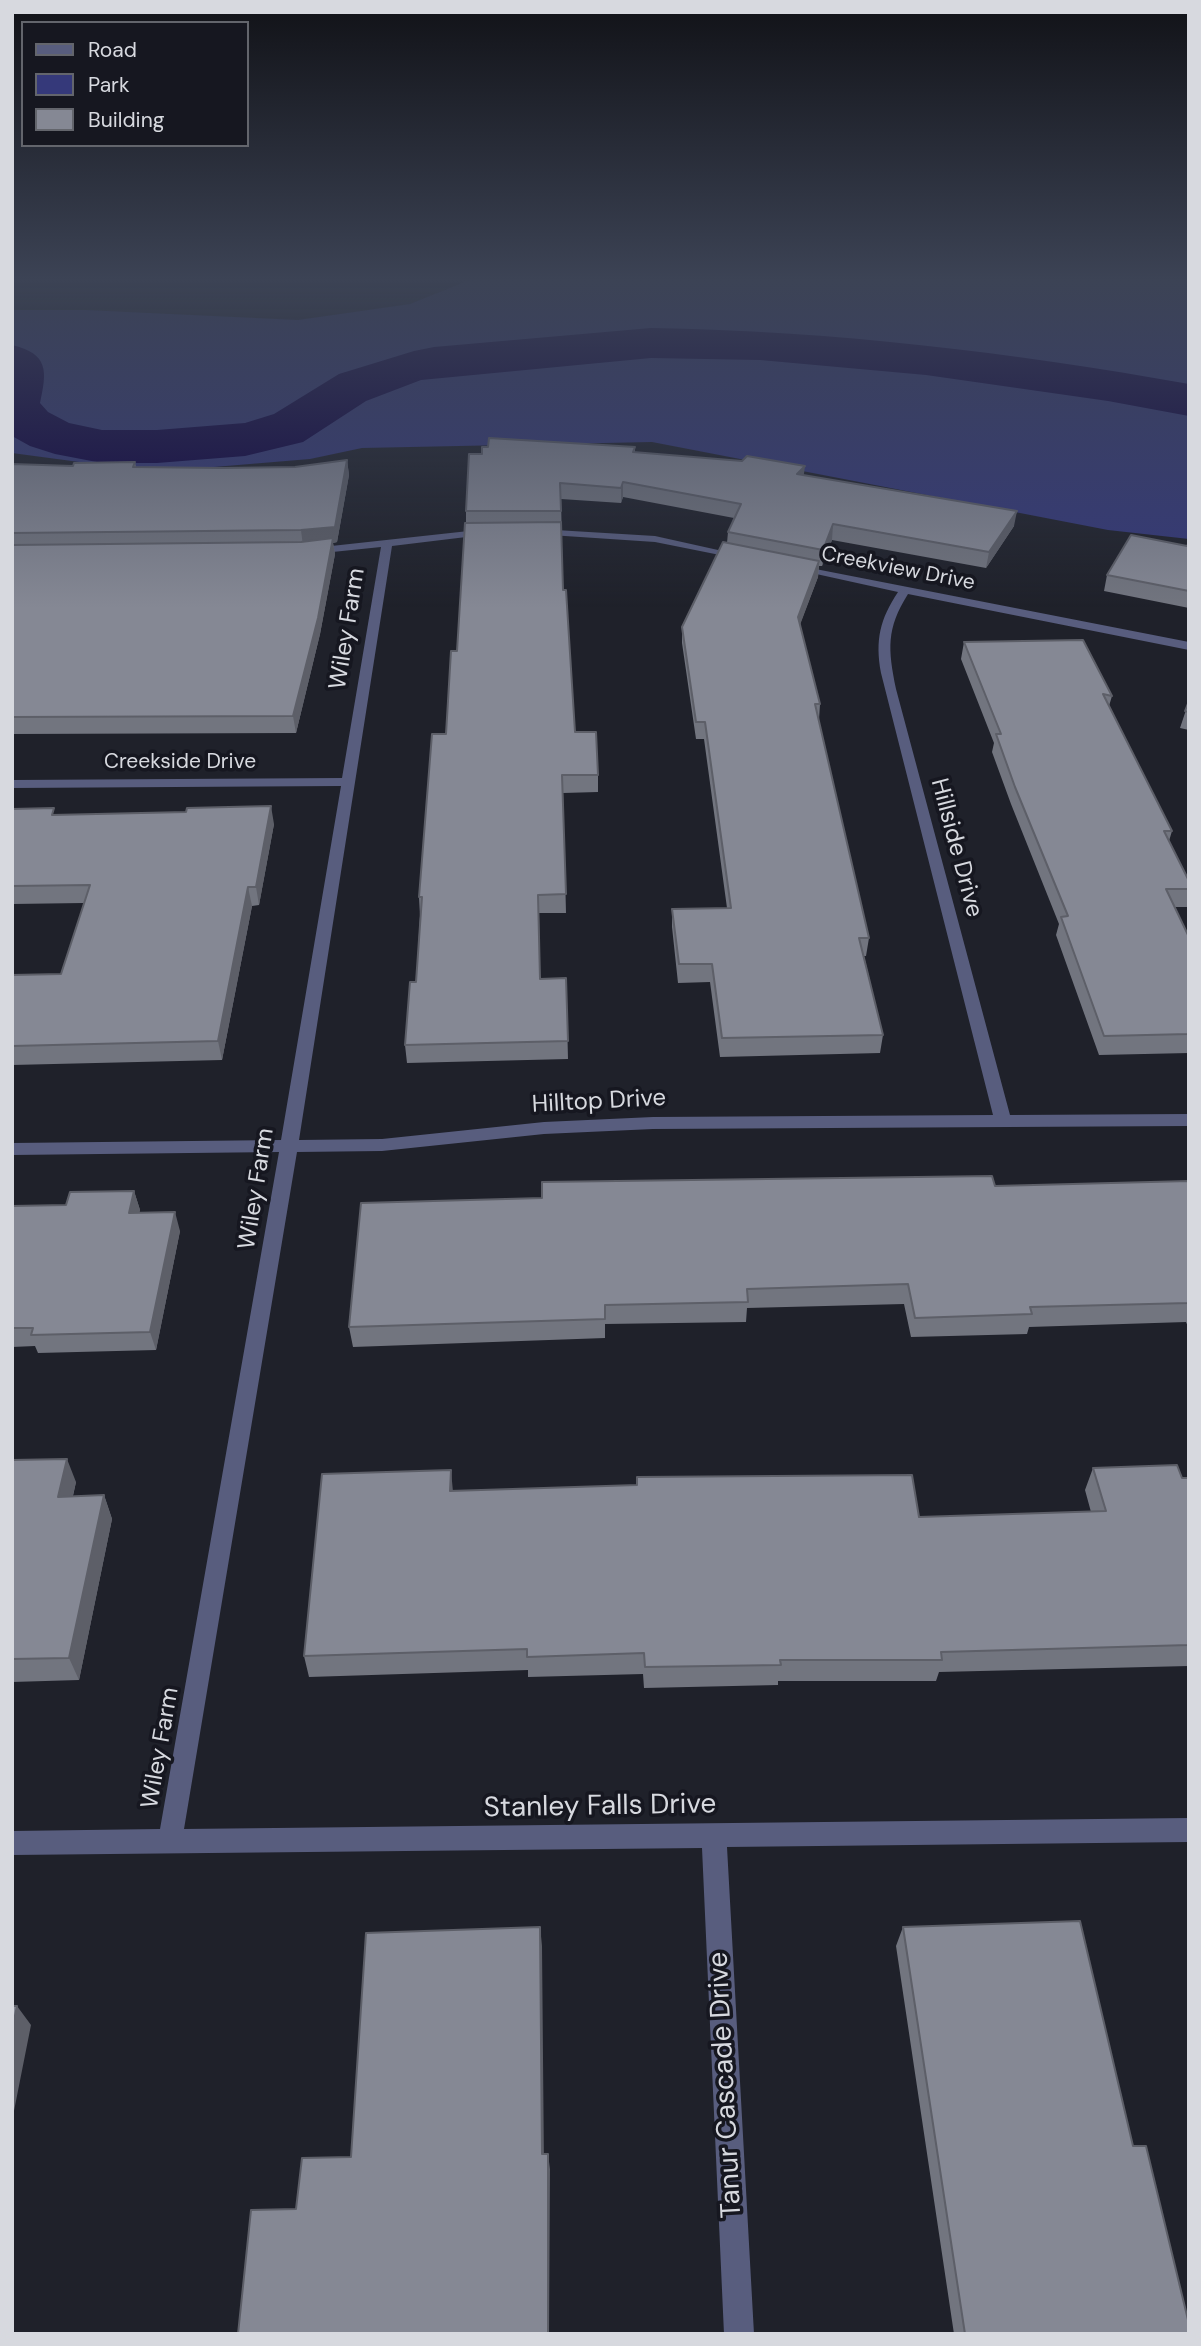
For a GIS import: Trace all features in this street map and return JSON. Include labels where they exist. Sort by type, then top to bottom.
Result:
[{"type":"street","points":[[524,532],[563,531],[655,539],[747,558]]},
{"type":"street","points":[[303,552],[473,532],[499,532]]},
{"type":"street","name":"Wiley Farm","points":[[170,1841],[289,1147],[387,544]]},
{"type":"street","name":"Creekview Drive","points":[[787,566],[1189,646]]},
{"type":"street","name":"Hillside Drive","points":[[905,590],[890,613],[882,645],[890,689],[1003,1121]]},
{"type":"street","name":"Creekside Drive","points":[[12,783],[348,782]]},
{"type":"street","name":"Hilltop Drive","points":[[12,1149],[382,1145],[544,1128],[653,1122],[1189,1120]]},
{"type":"street","name":"Stanley Falls Drive","points":[[12,1843],[1189,1830]]},
{"type":"street","name":"Tanur Cascade Drive","points":[[714,1836],[739,2334]]},
{"type":"green space","points":[[12,388],[1189,388],[1189,539],[1108,530],[652,442],[362,448],[310,459],[154,472],[12,453]]},
{"type":"building","points":[[489,438],[635,447],[633,452],[742,461],[747,456],[805,466],[797,474],[1017,511],[989,552],[833,524],[823,550],[728,532],[741,504],[623,482],[621,488],[560,483],[561,511],[466,511],[469,454],[482,454],[482,447],[488,447]]},
{"type":"building","points":[[347,460],[335,527],[301,530],[12,533],[12,464],[73,466],[74,463],[135,462],[133,467],[222,468],[295,467]]},
{"type":"building","points":[[561,522],[563,590],[566,590],[575,732],[596,732],[598,775],[562,775],[566,894],[538,895],[540,979],[566,978],[568,1041],[405,1045],[410,982],[416,982],[422,897],[419,897],[432,734],[446,734],[451,651],[457,651],[465,523]]},
{"type":"building","points":[[1131,535],[1187,546],[1189,543],[1189,591],[1107,575]]},
{"type":"building","points":[[333,538],[318,618],[293,716],[12,717],[12,545],[301,542]]},
{"type":"building","points":[[723,542],[819,561],[798,617],[820,704],[815,704],[869,938],[859,938],[883,1035],[722,1038],[712,964],[679,964],[672,909],[731,908],[705,722],[696,722],[682,627]]},
{"type":"building","points":[[1083,640],[1112,696],[1103,694],[1172,831],[1164,831],[1189,881],[1189,889],[1166,889],[1189,937],[1189,1034],[1104,1036],[1061,917],[1068,916],[1015,787],[996,734],[1001,734],[964,642]]},
{"type":"building","points":[[271,806],[256,887],[248,887],[218,1041],[12,1046],[12,975],[61,974],[90,885],[12,886],[12,809],[54,808],[52,815],[186,812],[187,808]]},
{"type":"building","points":[[992,1176],[995,1186],[1189,1181],[1189,1303],[1030,1307],[1032,1314],[915,1318],[908,1284],[747,1289],[748,1302],[605,1305],[605,1319],[349,1327],[361,1203],[542,1198],[542,1182]]},
{"type":"building","points":[[134,1191],[129,1213],[175,1212],[150,1332],[31,1335],[33,1328],[12,1328],[12,1206],[66,1205],[70,1192]]},
{"type":"building","points":[[67,1459],[58,1497],[104,1495],[69,1658],[12,1659],[12,1460]]},
{"type":"building","points":[[1177,1465],[1182,1478],[1189,1478],[1189,1645],[941,1652],[942,1660],[780,1660],[781,1665],[645,1667],[644,1653],[527,1657],[527,1649],[304,1656],[322,1474],[451,1470],[450,1491],[637,1485],[637,1477],[912,1475],[919,1517],[1106,1511],[1093,1468]]},
{"type":"building","points":[[1080,1921],[1133,2146],[1146,2146],[1189,2324],[1189,2334],[965,2334],[903,1927]]},
{"type":"building","points":[[540,1927],[542,2154],[548,2154],[548,2334],[238,2334],[251,2210],[296,2209],[302,2158],[351,2157],[366,1933]]},
{"type":"building","points":[[12,2006],[17,2006],[12,2030]]},
{"type":"waterway","points":[[17,388],[13,406],[29,423],[49,435],[74,442],[130,447],[235,441],[275,433],[294,426],[350,388]]},
{"type":"waterway","points":[[1127,388],[1189,400]]}]
